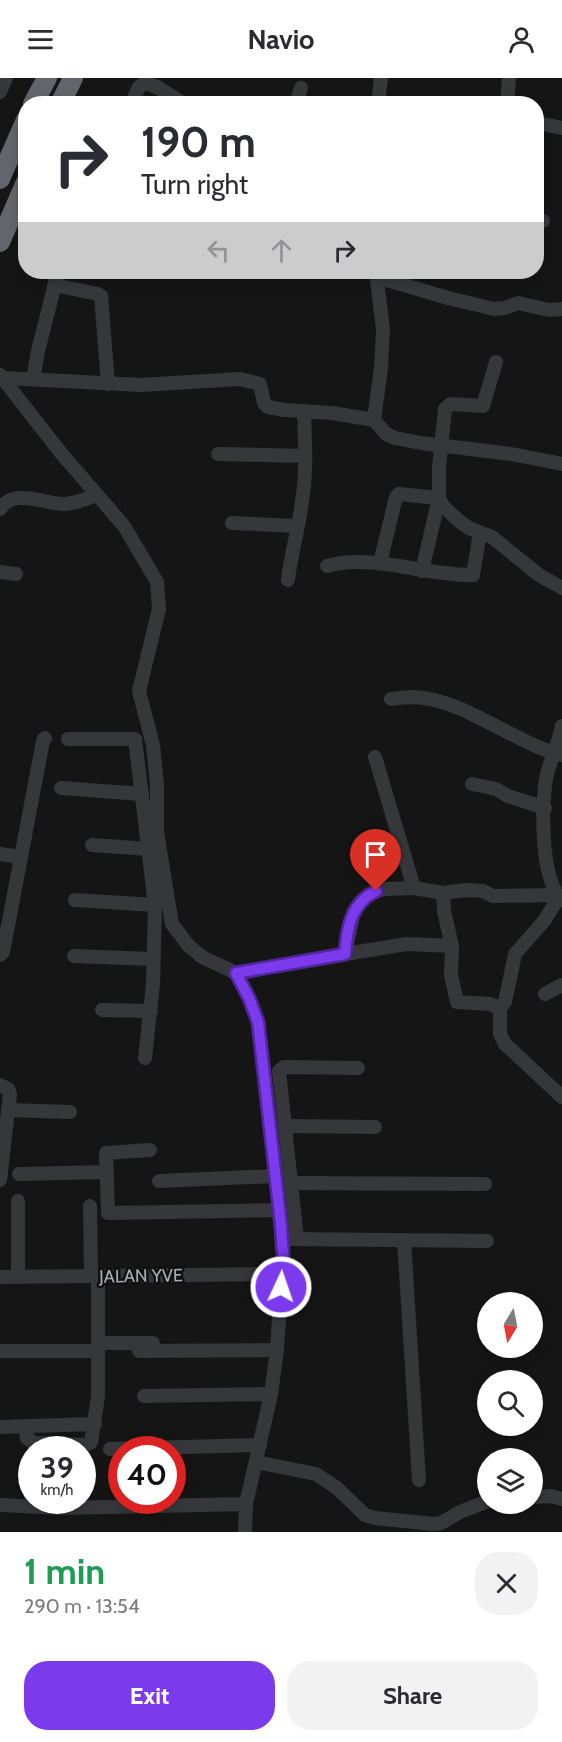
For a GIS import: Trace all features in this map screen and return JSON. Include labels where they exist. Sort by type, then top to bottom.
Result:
[{"type":"highway","points":[[37,96],[47,78]]},
{"type":"highway","points":[[64,96],[73,78]]},
{"type":"highway","points":[[0,179],[18,138]]},
{"type":"highway","points":[[0,242],[18,200]]},
{"type":"street","points":[[0,92],[6,78]]},
{"type":"street","points":[[379,96],[381,78]]},
{"type":"street","points":[[508,96],[509,78]]},
{"type":"street","points":[[137,82],[157,87],[171,96]]},
{"type":"street","points":[[298,96],[301,88]]},
{"type":"street","points":[[544,124],[562,128]]},
{"type":"street","points":[[33,379],[56,279]]},
{"type":"street","points":[[374,420],[381,368],[383,329],[378,279]]},
{"type":"street","points":[[392,279],[448,298],[494,309],[518,303],[549,310],[562,309]]},
{"type":"street","points":[[54,285],[101,296],[101,325],[108,384]]},
{"type":"street","points":[[422,571],[439,498],[440,445],[447,405],[483,406],[496,362]]},
{"type":"street","points":[[2,377],[165,385],[211,380],[240,380],[260,384],[264,403],[268,407],[332,413],[374,420],[386,434],[396,438],[510,454],[562,464]]},
{"type":"street","points":[[2,377],[60,453],[124,526],[157,582],[159,609],[139,691],[153,745],[157,784],[157,832],[172,924],[188,945],[202,957],[236,973],[407,944],[452,946]]},
{"type":"street","points":[[288,580],[303,493],[304,411]]},
{"type":"street","points":[[218,454],[305,456]]},
{"type":"street","points":[[381,563],[396,497],[402,492],[439,498]]},
{"type":"street","points":[[0,509],[8,500],[17,497],[65,504],[96,495]]},
{"type":"street","points":[[439,498],[450,514],[469,528],[492,537],[539,575],[562,588]]},
{"type":"street","points":[[232,523],[297,526]]},
{"type":"street","points":[[327,566],[342,562],[381,563],[422,571],[473,575],[480,533]]},
{"type":"street","points":[[0,572],[16,574]]},
{"type":"street","points":[[391,699],[414,697],[453,707],[521,740],[558,754]]},
{"type":"street","points":[[145,1058],[151,1011],[155,905],[135,739],[147,723]]},
{"type":"street","points":[[559,897],[549,879],[545,808],[547,777],[558,754],[562,726]]},
{"type":"street","points":[[0,955],[3,952],[45,738]]},
{"type":"street","points":[[68,739],[135,739]]},
{"type":"street","points":[[375,757],[414,888]]},
{"type":"street","points":[[472,784],[496,789],[545,808]]},
{"type":"street","points":[[61,788],[142,794]]},
{"type":"street","points":[[92,845],[148,849]]},
{"type":"street","points":[[0,854],[21,857]]},
{"type":"street","points":[[345,954],[354,911],[367,896],[386,889],[414,888],[444,893],[466,890],[483,891],[493,896],[559,897]]},
{"type":"street","points":[[444,893],[444,911],[452,946],[451,975],[457,1002],[490,1004],[500,1008]]},
{"type":"street","points":[[559,897],[544,921],[515,954],[505,1002],[500,1008],[500,1034],[505,1044],[562,1096]]},
{"type":"street","points":[[75,900],[155,905]]},
{"type":"street","points":[[74,956],[152,959]]},
{"type":"street","points":[[236,973],[258,1022],[282,1240],[277,1350],[271,1394],[246,1504],[245,1532]]},
{"type":"street","points":[[545,994],[562,985]]},
{"type":"street","points":[[102,1010],[151,1011]]},
{"type":"street","points":[[297,1239],[279,1071],[281,1068],[358,1068]]},
{"type":"street","points":[[0,1085],[8,1089],[10,1094],[2,1139],[0,1180]]},
{"type":"street","points":[[8,1110],[70,1112]]},
{"type":"street","points":[[286,1126],[375,1127]]},
{"type":"street","points":[[150,1150],[106,1153],[108,1213],[280,1210]]},
{"type":"street","points":[[19,1174],[107,1172]]},
{"type":"street","points":[[159,1180],[276,1176]]},
{"type":"street","points":[[292,1183],[485,1184]]},
{"type":"street","points":[[18,1201],[18,1277]]},
{"type":"street","points":[[25,1427],[27,1438],[34,1443],[86,1445],[93,1437],[98,1397],[98,1347],[90,1206]]},
{"type":"street","points":[[282,1240],[487,1241]]},
{"type":"street","points":[[404,1240],[419,1480]]},
{"type":"street","name":"JALAN YVE","points":[[0,1277],[281,1274]]},
{"type":"street","points":[[0,1351],[171,1342]]},
{"type":"street","points":[[139,1351],[277,1350]]},
{"type":"street","points":[[144,1396],[271,1394]]},
{"type":"street","points":[[0,1427],[94,1424]]},
{"type":"street","points":[[186,1447],[260,1445]]},
{"type":"street","points":[[255,1462],[316,1474],[337,1488],[365,1515],[375,1518],[434,1524],[477,1506]]},
{"type":"street","points":[[543,1497],[562,1499]]},
{"type":"street","points":[[0,1504],[73,1508],[246,1504]]},
{"type":"route","points":[[281,1287],[283,1255],[281,1225],[258,1022],[236,973],[345,954],[354,911],[367,896],[376,891]]}]
